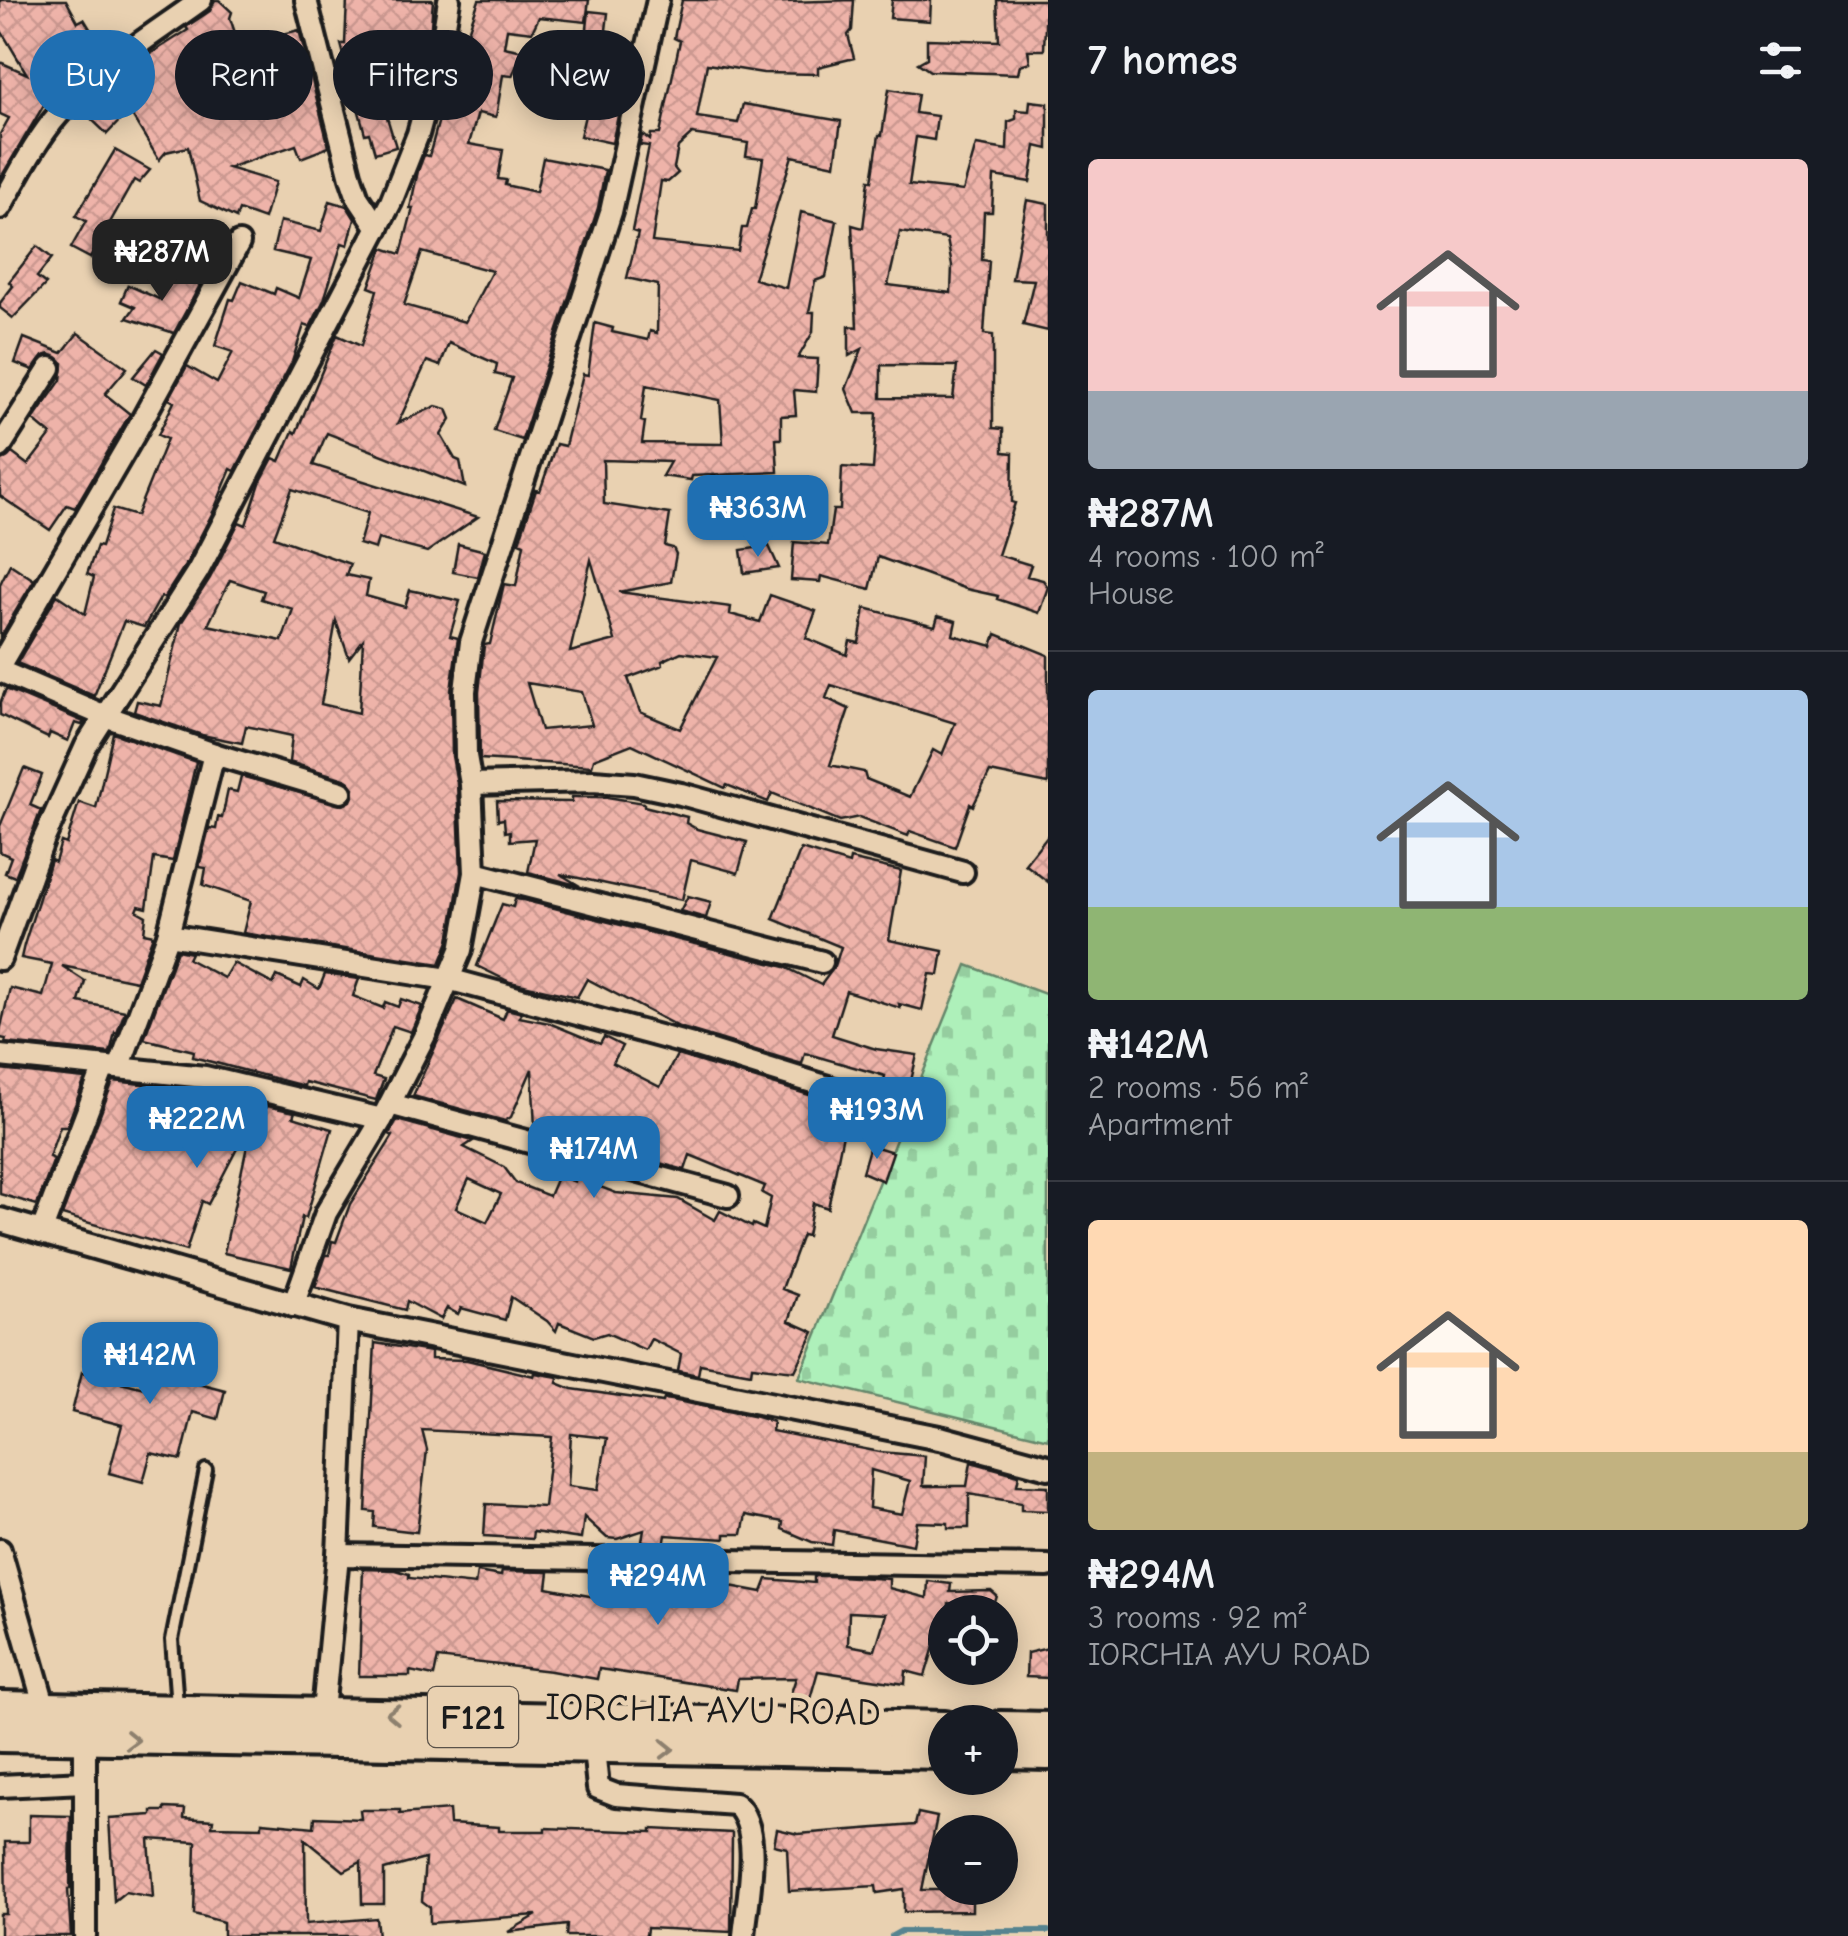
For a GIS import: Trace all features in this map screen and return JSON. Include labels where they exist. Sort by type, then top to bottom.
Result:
[{"type":"main road","name":"F121","points":[[0,1708],[928,1726]]},
{"type":"main road","points":[[1018,1727],[1048,1728]]},
{"type":"main road","name":"IORCHIA AYU ROAD","points":[[0,1736],[928,1753]]},
{"type":"main road","points":[[1018,1754],[1048,1754]]},
{"type":"street","points":[[0,208],[52,124],[74,98],[108,67],[200,0]]},
{"type":"street","points":[[306,0],[358,198],[378,228]]},
{"type":"street","points":[[0,959],[43,841],[86,746],[198,571],[378,228],[418,134],[441,50],[449,0]]},
{"type":"street","points":[[293,1306],[326,1214],[426,1034],[461,950],[476,873],[466,756],[465,691],[471,642],[611,212],[658,0]]},
{"type":"street","points":[[240,243],[0,668],[104,716],[341,792]]},
{"type":"street","points":[[0,447],[50,368]]},
{"type":"street","points":[[41,1232],[168,935],[214,754]]},
{"type":"street","points":[[471,784],[634,784],[963,872]]},
{"type":"street","points":[[476,873],[822,962]]},
{"type":"street","points":[[168,935],[448,979],[696,1046],[867,1099]]},
{"type":"street","points":[[0,1056],[205,1076],[386,1112],[728,1196]]},
{"type":"street","points":[[0,1220],[348,1320],[944,1439],[1048,1468]]},
{"type":"street","points":[[323,1712],[338,1555],[348,1320]]},
{"type":"street","points":[[0,1550],[46,1708]]},
{"type":"street","points":[[338,1555],[1048,1566]]},
{"type":"street","points":[[85,1738],[85,1936]]},
{"type":"street","points":[[594,1748],[598,1788],[616,1796],[735,1804],[745,1812],[752,1834],[744,1936]]},
{"type":"street","points":[[0,1786],[85,1782]]},
{"type":"lane","points":[[178,1710],[172,1640],[206,1470]]},
{"type":"green space","points":[[967,965],[1048,995],[1048,1439],[799,1378]]},
{"type":"building","points":[[0,0],[66,0],[78,22],[84,19],[91,30],[30,30],[30,120],[35,120],[0,179],[0,134],[9,118],[0,114],[0,62],[27,74],[0,29]]},
{"type":"building","points":[[215,0],[219,0],[232,12],[234,30],[188,30],[186,27],[210,11]]},
{"type":"building","points":[[347,0],[433,0],[430,30],[346,30]]},
{"type":"building","points":[[479,0],[589,0],[586,22],[539,17],[533,30],[507,29],[504,47],[513,49],[513,74],[503,75],[496,117],[493,30],[468,30]]},
{"type":"building","points":[[682,0],[854,0],[852,30],[848,35],[854,58],[818,67],[818,74],[763,73],[707,64],[697,117],[738,123],[743,104],[841,121],[835,165],[792,156],[754,279],[786,288],[801,212],[837,221],[826,277],[815,281],[809,312],[814,312],[813,332],[798,358],[818,359],[816,392],[794,390],[796,415],[781,416],[781,439],[776,439],[778,472],[692,476],[691,480],[662,476],[670,462],[603,460],[604,504],[670,514],[665,546],[673,548],[676,554],[671,582],[619,592],[731,607],[730,614],[760,622],[770,595],[816,611],[806,638],[847,655],[850,641],[859,643],[865,608],[935,626],[938,616],[956,621],[953,635],[992,646],[996,634],[1048,655],[1048,784],[990,772],[973,806],[970,804],[955,847],[910,831],[908,836],[859,817],[840,821],[772,793],[768,802],[727,785],[725,788],[632,744],[594,759],[592,766],[480,759],[479,692],[484,645],[490,644],[504,584],[516,586],[524,544],[519,542],[536,490],[540,491],[556,444],[565,446],[583,374],[588,375],[595,323],[613,328],[612,332],[648,340],[650,331],[657,333],[658,285],[627,278],[638,233],[632,231],[649,146],[640,145],[642,134],[650,140],[651,134],[660,134],[680,41],[674,38]],"holes":[[[692,134],[748,143],[746,156],[763,158],[755,209],[747,228],[742,228],[738,251],[652,242],[661,181],[668,182],[678,173],[674,168],[678,147]],[[646,385],[720,400],[723,444],[642,443],[645,422],[641,421]],[[591,560],[615,640],[570,652]],[[681,652],[717,657],[680,729],[640,712],[628,678],[663,665],[662,661]],[[527,683],[582,692],[592,725],[541,730]],[[831,685],[955,723],[942,755],[933,750],[910,797],[866,779],[864,772],[830,765],[849,709],[826,698]]]},
{"type":"building","points":[[892,0],[931,0],[930,21],[890,18]]},
{"type":"building","points":[[997,0],[1046,0],[1044,50],[1028,50],[1030,62],[1020,65],[1018,74],[930,71],[918,63],[927,58],[927,39],[999,41]]},
{"type":"building","points":[[589,11],[608,13],[606,30],[587,30]]},
{"type":"building","points":[[175,38],[175,120],[313,120],[313,85],[329,147],[301,158],[296,145],[228,168],[275,182],[264,219],[239,210],[236,218],[200,201],[188,147],[166,152],[159,160],[135,120],[155,120],[155,51]]},
{"type":"building","points":[[889,89],[918,94],[915,113],[937,116],[934,140],[916,137],[909,185],[963,191],[976,145],[1007,150],[1008,122],[1016,119],[1016,110],[1029,111],[1030,101],[1048,103],[1048,149],[1036,146],[1030,182],[994,176],[992,212],[984,212],[982,260],[989,261],[984,334],[993,335],[993,428],[1003,429],[1003,452],[1013,453],[1015,503],[998,555],[1031,565],[1027,576],[1043,580],[1048,587],[1039,613],[878,557],[870,589],[821,576],[820,582],[791,580],[794,542],[828,545],[833,510],[840,510],[842,467],[873,469],[877,413],[856,413],[846,389],[862,349],[849,356],[849,326],[857,327],[852,225],[863,228],[869,180],[872,181]],"holes":[[[900,232],[947,239],[951,293],[888,285]],[[881,365],[957,366],[953,399],[881,398]]]},
{"type":"building","points":[[92,120],[120,120],[107,134]]},
{"type":"building","points":[[361,120],[388,120],[396,147],[375,153],[369,133],[365,134]]},
{"type":"building","points":[[439,120],[476,120],[469,144],[503,150],[498,179],[506,180],[505,185],[536,192],[543,158],[605,170],[598,208],[522,440],[494,431],[512,378],[495,374],[497,364],[449,343],[440,366],[427,361],[398,423],[436,406],[447,409],[451,419],[441,435],[460,461],[465,487],[327,433],[313,465],[478,517],[427,552],[378,539],[375,549],[359,544],[368,513],[292,489],[274,537],[350,564],[346,575],[369,580],[366,596],[405,607],[410,590],[460,601],[450,636],[458,638],[451,691],[461,872],[449,941],[440,964],[243,933],[251,901],[203,885],[206,868],[199,867],[209,828],[216,829],[218,817],[222,818],[228,790],[237,792],[241,776],[343,805],[351,801],[354,788],[345,779],[289,762],[292,736],[246,726],[242,743],[202,735],[134,712],[137,701],[161,706],[181,623],[239,522],[246,525],[273,458],[280,461],[293,431],[296,433],[337,335],[361,346],[377,290],[369,287],[383,248],[401,254],[418,171],[424,155],[429,156]],"holes":[[[422,252],[492,271],[465,322],[404,305]],[[230,580],[264,591],[261,599],[293,609],[282,641],[208,625]],[[336,621],[349,658],[363,640],[359,713],[321,704]]]},
{"type":"building","points":[[584,120],[617,120],[612,143],[580,136]]},
{"type":"building","points":[[115,150],[150,170],[139,183],[134,180],[90,258],[71,248],[86,221],[76,216]]},
{"type":"building","points":[[1027,200],[1048,204],[1048,331],[1023,325],[1034,280],[1012,279]]},
{"type":"building","points":[[330,201],[347,206],[355,219],[348,245],[342,243],[324,300],[310,327],[304,325],[292,362],[235,471],[231,469],[186,564],[164,598],[161,597],[144,627],[124,621],[94,696],[17,663],[57,595],[85,614],[94,577],[87,574],[97,546],[101,547],[113,509],[136,516],[167,439],[158,435],[174,402],[169,399],[187,366],[217,383],[233,352],[215,346],[230,299],[234,300],[242,281],[274,294],[276,288],[299,298],[311,260],[273,251],[280,221],[321,231]]},
{"type":"building","points":[[37,246],[52,258],[37,277],[46,284],[13,318],[0,308],[0,303],[13,286],[9,282]]},
{"type":"building","points":[[171,272],[200,285],[174,333],[127,318],[135,307],[121,301],[128,285],[159,299]]},
{"type":"building","points":[[78,333],[127,368],[105,394],[130,414],[75,508],[67,505],[50,530],[0,496],[0,461],[12,453],[28,465],[51,435],[33,420],[61,380],[63,363],[50,354],[43,356],[33,370],[15,363],[24,338],[62,353]]},
{"type":"building","points":[[156,349],[163,353],[146,385],[133,377]]},
{"type":"building","points":[[458,544],[485,551],[478,577],[453,572]]},
{"type":"building","points":[[769,546],[779,568],[744,573],[741,550]]},
{"type":"building","points":[[10,564],[34,580],[0,638],[0,584]]},
{"type":"building","points":[[6,689],[84,722],[75,723],[68,741],[50,733],[48,738],[0,715]]},
{"type":"building","points":[[113,733],[196,762],[173,861],[154,858],[147,908],[139,906],[137,911],[146,916],[144,933],[153,935],[136,981],[62,966],[85,981],[79,1002],[125,1011],[110,1053],[5,1043],[0,1031],[10,988],[43,996],[52,964],[21,958],[24,945],[51,860],[55,862],[61,842],[66,844],[79,802],[96,808]]},
{"type":"building","points":[[24,768],[42,775],[30,805],[41,810],[15,877],[5,873],[11,857],[0,852],[0,826]]},
{"type":"building","points":[[572,797],[644,803],[687,817],[686,823],[697,829],[747,842],[738,873],[691,860],[682,900],[560,874],[580,886],[528,872],[535,839],[510,841],[504,819],[498,820],[497,801],[572,802]]},
{"type":"building","points":[[1048,835],[1048,882],[1025,864]]},
{"type":"building","points":[[801,849],[849,864],[850,859],[901,871],[889,940],[943,951],[939,975],[930,974],[922,1010],[899,1004],[900,1008],[846,991],[832,1035],[876,1049],[917,1055],[903,1115],[888,1111],[892,1087],[883,1085],[885,1076],[805,1053],[802,1064],[679,1027],[587,979],[577,997],[510,982],[477,966],[502,904],[513,907],[515,899],[785,967],[821,985],[835,966],[841,947],[773,919]]},
{"type":"building","points":[[688,896],[711,902],[706,918],[680,911]]},
{"type":"building","points":[[177,950],[191,953],[188,959],[224,978],[233,963],[273,984],[277,976],[301,987],[304,980],[319,989],[325,974],[359,979],[353,996],[383,1008],[385,1002],[398,1007],[401,999],[422,1006],[411,1032],[393,1026],[373,1076],[384,1079],[376,1100],[305,1082],[304,1086],[193,1057],[194,1051],[144,1039]]},
{"type":"building","points":[[457,999],[503,1019],[507,1009],[522,1013],[519,1017],[549,1023],[600,1044],[604,1037],[622,1046],[613,1063],[660,1087],[677,1055],[816,1097],[812,1108],[847,1114],[828,1208],[813,1203],[807,1236],[802,1235],[782,1289],[798,1295],[789,1321],[814,1332],[795,1371],[752,1366],[751,1373],[700,1364],[698,1375],[678,1371],[681,1354],[651,1339],[645,1350],[607,1333],[594,1337],[559,1323],[556,1331],[511,1297],[505,1320],[461,1308],[458,1314],[447,1308],[441,1319],[407,1301],[405,1310],[315,1287],[350,1204],[393,1136],[389,1134],[397,1120],[473,1141],[464,1147],[504,1167],[516,1183],[549,1196],[558,1175],[575,1182],[576,1176],[596,1181],[595,1185],[616,1193],[678,1199],[715,1220],[720,1211],[764,1229],[771,1198],[762,1193],[765,1186],[690,1155],[685,1170],[611,1150],[614,1142],[550,1125],[535,1128],[532,1069],[511,1117],[505,1121],[413,1096]],"holes":[[[469,1179],[501,1194],[487,1222],[456,1208]]]},
{"type":"building","points":[[0,1070],[85,1079],[67,1126],[60,1126],[49,1157],[54,1159],[37,1205],[0,1194]]},
{"type":"building","points":[[113,1081],[158,1090],[159,1086],[170,1087],[211,1105],[216,1096],[261,1120],[266,1106],[295,1112],[293,1117],[332,1129],[306,1218],[302,1217],[291,1268],[224,1253],[253,1118],[208,1204],[202,1201],[186,1251],[62,1215]]},
{"type":"building","points":[[870,1145],[893,1152],[883,1181],[862,1172]]},
{"type":"building","points":[[160,1325],[191,1332],[179,1378],[225,1390],[218,1419],[193,1412],[181,1460],[151,1453],[143,1482],[109,1473],[122,1425],[72,1412],[82,1372],[144,1388]]},
{"type":"building","points":[[375,1343],[431,1352],[431,1359],[467,1360],[534,1376],[535,1373],[558,1377],[557,1383],[572,1389],[672,1400],[757,1417],[773,1422],[772,1431],[880,1452],[925,1456],[923,1486],[967,1486],[971,1462],[1019,1475],[1017,1485],[1048,1486],[1048,1511],[1021,1510],[1021,1503],[969,1494],[969,1528],[917,1522],[913,1545],[834,1530],[832,1545],[812,1542],[782,1529],[783,1522],[746,1515],[742,1534],[725,1534],[725,1539],[666,1535],[664,1546],[648,1546],[649,1542],[642,1541],[644,1530],[617,1539],[607,1538],[584,1517],[581,1539],[533,1532],[532,1539],[484,1536],[486,1504],[544,1507],[552,1437],[422,1430],[427,1450],[417,1532],[374,1527],[375,1512],[366,1511]],"holes":[[[571,1434],[607,1438],[598,1490],[568,1486]],[[871,1470],[910,1481],[902,1514],[869,1508]]]},
{"type":"building","points":[[363,1569],[396,1570],[409,1574],[409,1578],[475,1585],[477,1572],[501,1576],[502,1571],[549,1572],[547,1588],[616,1601],[637,1601],[642,1573],[762,1592],[767,1579],[814,1583],[814,1576],[838,1576],[889,1579],[889,1588],[927,1598],[928,1581],[951,1584],[950,1592],[991,1591],[996,1595],[928,1595],[925,1676],[906,1671],[905,1684],[818,1671],[810,1699],[791,1693],[796,1678],[738,1679],[736,1690],[599,1669],[597,1679],[438,1658],[434,1676],[410,1671],[410,1676],[359,1676]],"holes":[[[849,1612],[886,1614],[875,1650],[848,1645]]]},
{"type":"building","points":[[1048,1648],[1048,1678],[1026,1677],[1027,1653]]},
{"type":"building","points":[[185,1809],[184,1818],[213,1820],[212,1826],[262,1827],[262,1822],[314,1827],[315,1817],[361,1819],[360,1810],[400,1810],[400,1814],[449,1810],[450,1824],[499,1827],[499,1831],[545,1828],[732,1833],[731,1932],[647,1928],[646,1936],[566,1936],[567,1925],[508,1932],[537,1915],[430,1923],[430,1907],[422,1901],[425,1859],[384,1870],[384,1904],[362,1904],[361,1862],[344,1871],[305,1839],[306,1924],[376,1918],[378,1936],[223,1936],[223,1922],[194,1914],[196,1842],[149,1839],[153,1897],[125,1892],[114,1901],[109,1818],[152,1815],[152,1811]]},
{"type":"building","points":[[918,1813],[928,1815],[928,1861],[922,1890],[928,1890],[928,1905],[972,1905],[972,1911],[904,1912],[904,1889],[877,1893],[876,1886],[789,1891],[787,1848],[774,1845],[777,1829],[798,1834],[915,1825]]},
{"type":"building","points":[[29,1815],[71,1816],[71,1936],[0,1936],[0,1914],[6,1914],[5,1842],[29,1842]]},
{"type":"waterway","points":[[892,1936],[901,1931],[1048,1931]]}]
